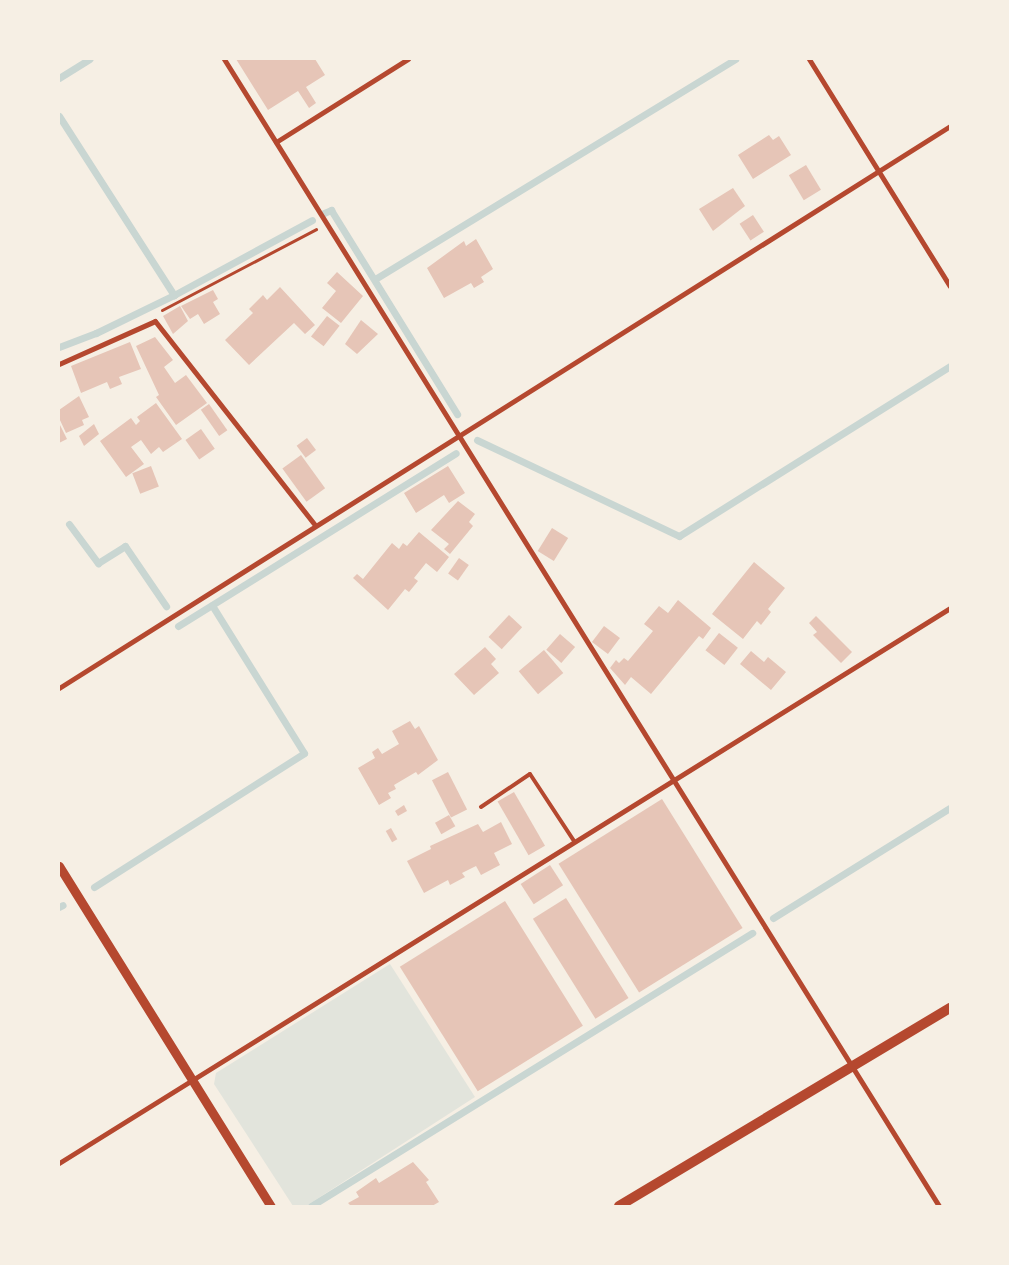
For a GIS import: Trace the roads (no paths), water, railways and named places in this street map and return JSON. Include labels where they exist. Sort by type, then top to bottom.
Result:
[{"type":"main road","points":[[619,1206],[854,1068],[950,1008]]},
{"type":"street","points":[[224,59],[325,224],[939,1206]]},
{"type":"street","points":[[276,142],[408,59]]},
{"type":"street","points":[[809,59],[950,286]]},
{"type":"street","points":[[59,688],[457,434],[950,126]]},
{"type":"street","points":[[59,364],[155,321],[315,525]]},
{"type":"street","points":[[59,1163],[950,608]]},
{"type":"street","points":[[59,866],[271,1206]]},
{"type":"lane","points":[[481,807],[530,774],[574,842]]},
{"type":"waterway","points":[[59,78],[90,59]]},
{"type":"waterway","points":[[375,279],[735,59]]},
{"type":"waterway","points":[[59,116],[174,295]]},
{"type":"waterway","points":[[324,213],[331,210],[457,414]]},
{"type":"waterway","points":[[59,347],[96,333],[174,295],[312,220]]},
{"type":"waterway","points":[[477,440],[679,536],[950,366]]},
{"type":"waterway","points":[[178,626],[456,453]]},
{"type":"waterway","points":[[69,524],[98,563],[125,546],[166,606]]},
{"type":"waterway","points":[[94,887],[304,753],[212,605]]},
{"type":"waterway","points":[[773,918],[950,808]]},
{"type":"waterway","points":[[59,907],[63,905]]},
{"type":"waterway","points":[[311,1206],[752,933]]}]
